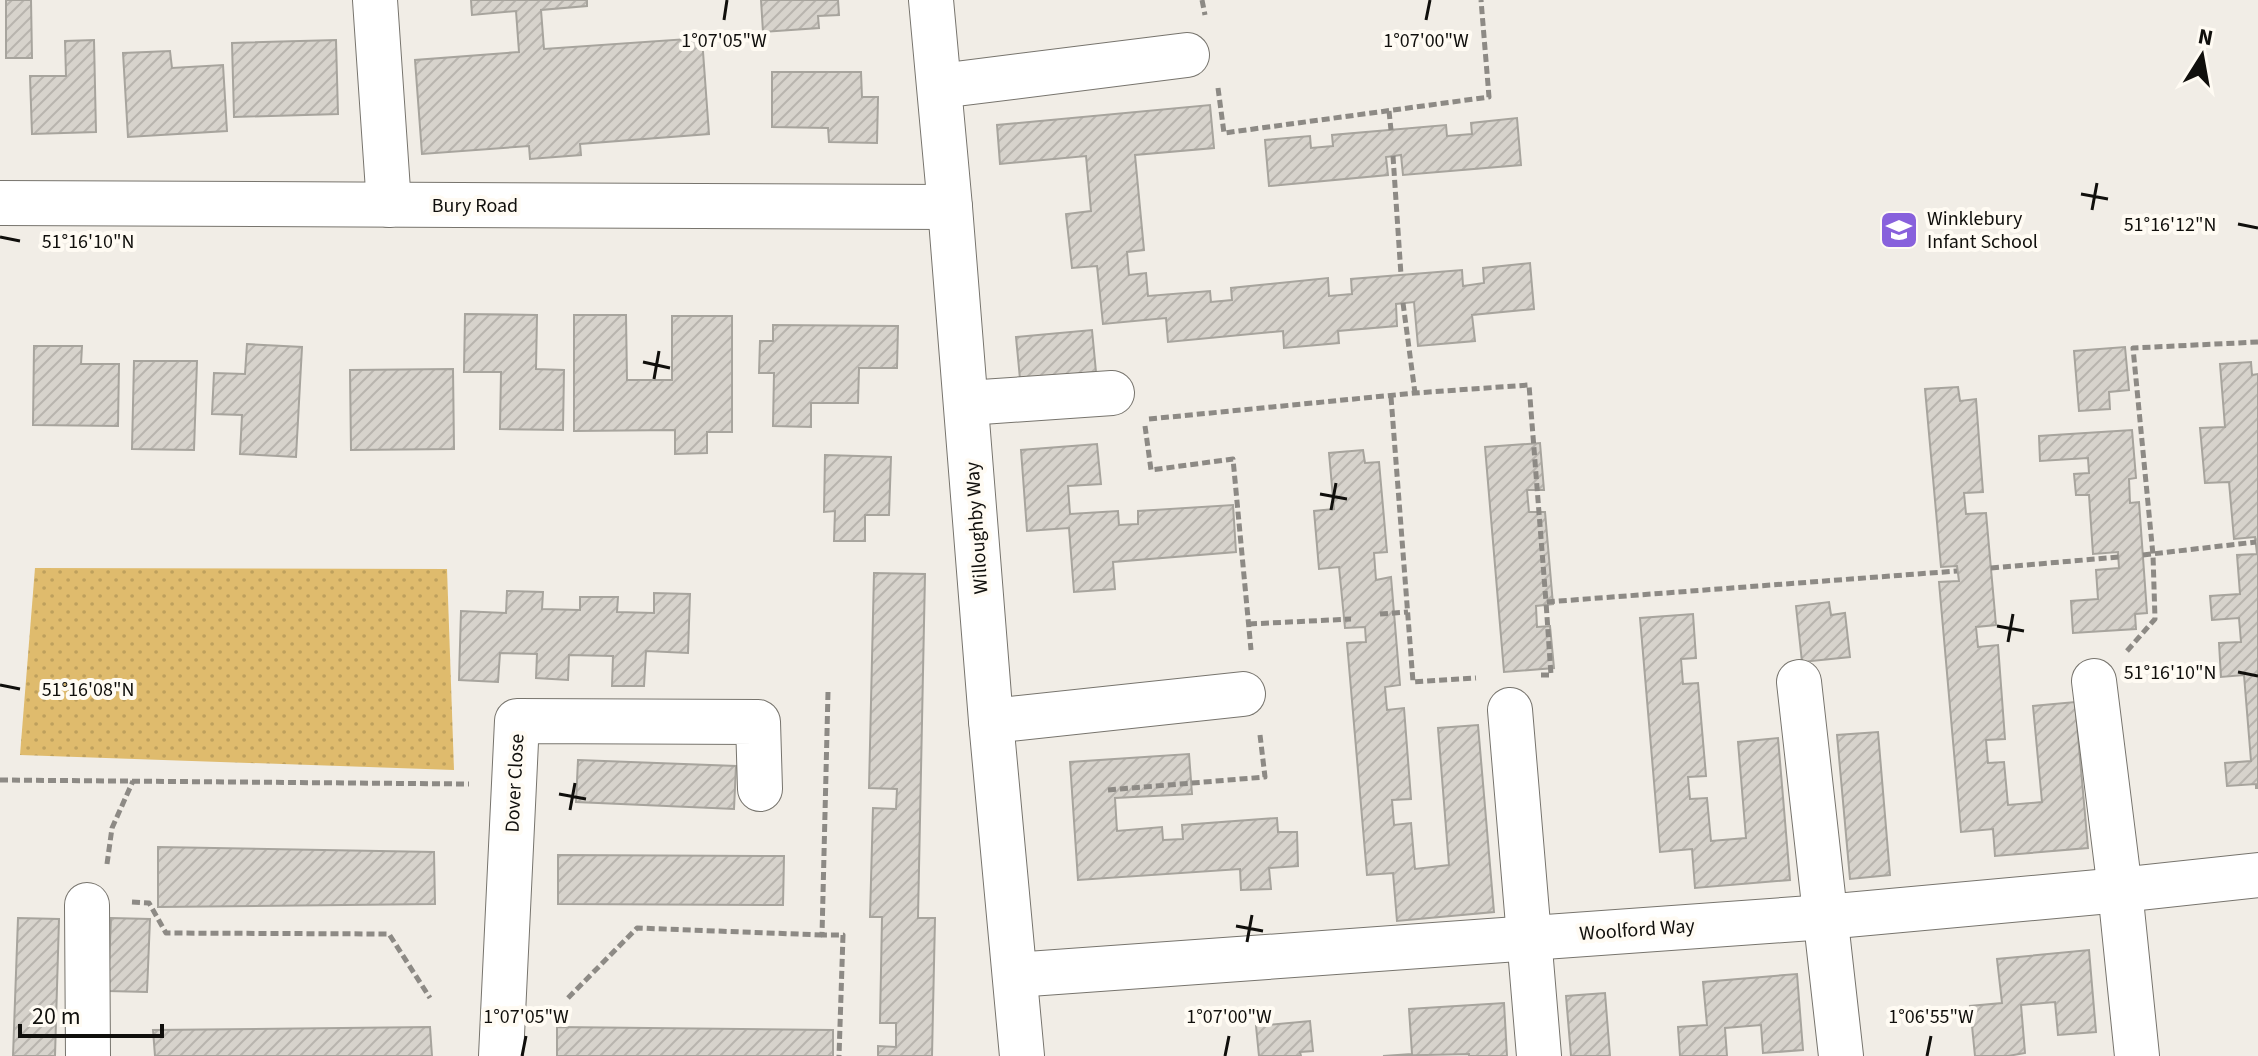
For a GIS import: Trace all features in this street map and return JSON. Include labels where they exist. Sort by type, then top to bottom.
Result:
[{"type":"street","points":[[375,0],[389,205]]},
{"type":"street","name":"Willoughby Way","points":[[931,0],[1022,1056]]},
{"type":"street","points":[[940,86],[1203,53]]},
{"type":"street","name":"Bury Road","points":[[0,203],[950,207]]},
{"type":"street","points":[[967,403],[1112,393]]},
{"type":"street","points":[[1799,682],[1841,1056]]},
{"type":"street","points":[[2095,685],[2137,1056]]},
{"type":"street","points":[[991,721],[1243,694]]},
{"type":"street","points":[[1500,694],[1529,937],[1539,1056]]},
{"type":"street","name":"Dover Close","points":[[501,1056],[517,721],[758,722],[760,789]]},
{"type":"street","name":"Woolford Way","points":[[1015,975],[1825,917],[2258,875]]},
{"type":"street","points":[[88,1056],[94,902]]},
{"type":"path","points":[[1202,0],[1203,53],[1224,133],[1489,97],[1481,0]]},
{"type":"path","points":[[1389,111],[1391,130]]},
{"type":"path","points":[[1393,156],[1401,275]]},
{"type":"path","points":[[1403,303],[1415,393]]},
{"type":"path","points":[[2095,685],[2155,619],[2153,555],[2133,348],[2258,342]]},
{"type":"path","points":[[1351,619],[1249,624],[1233,459],[1151,470],[1145,419],[1529,385],[1551,675],[1536,675]]},
{"type":"path","points":[[1391,397],[1413,682],[1500,694]]},
{"type":"path","points":[[2143,555],[2256,542]]},
{"type":"path","points":[[1991,568],[2119,557]]},
{"type":"path","points":[[1546,602],[1957,571]]},
{"type":"path","points":[[1380,614],[1408,612]]},
{"type":"path","points":[[822,935],[828,692]]},
{"type":"path","points":[[0,780],[514,784]]},
{"type":"path","points":[[133,781],[112,828],[94,902],[149,903],[166,933],[389,934],[430,998]]},
{"type":"path","points":[[568,998],[637,928],[843,935],[839,1056]]},
{"type":"shaded area","points":[[35,568],[447,569],[454,770],[20,755]]},
{"type":"building","points":[[6,0],[31,0],[32,58],[6,58]]},
{"type":"building","points":[[471,0],[587,0],[587,6],[541,10],[544,49],[702,38],[709,134],[580,144],[581,155],[530,159],[529,146],[422,154],[415,60],[519,52],[516,11],[472,15]]},
{"type":"building","points":[[761,0],[838,0],[839,15],[818,16],[819,28],[763,32]]},
{"type":"building","points":[[94,40],[96,132],[32,134],[30,76],[66,76],[65,41]]},
{"type":"building","points":[[336,40],[338,114],[234,117],[232,43]]},
{"type":"building","points":[[170,51],[172,68],[223,65],[227,131],[128,137],[123,53]]},
{"type":"building","points":[[772,72],[861,72],[862,97],[878,97],[877,143],[829,142],[828,128],[772,127]]},
{"type":"building","points":[[1210,105],[1214,148],[1135,155],[1144,250],[1127,252],[1129,275],[1146,273],[1148,296],[1210,291],[1211,302],[1232,300],[1231,288],[1328,278],[1329,296],[1352,294],[1351,279],[1462,270],[1463,286],[1484,283],[1483,268],[1530,263],[1534,309],[1472,315],[1475,341],[1418,346],[1414,302],[1396,304],[1397,326],[1338,331],[1339,343],[1284,348],[1283,331],[1168,342],[1166,318],[1103,324],[1097,266],[1072,268],[1066,214],[1091,211],[1086,156],[1000,164],[997,125]]},
{"type":"building","points":[[1517,118],[1521,165],[1403,175],[1401,155],[1386,157],[1388,175],[1269,186],[1265,140],[1310,136],[1311,148],[1333,146],[1332,135],[1446,125],[1447,136],[1472,134],[1471,123]]},
{"type":"building","points":[[465,314],[537,315],[536,369],[564,370],[563,430],[500,429],[501,372],[464,372]]},
{"type":"building","points":[[574,315],[626,315],[627,380],[672,380],[672,316],[732,316],[732,432],[707,432],[707,453],[675,454],[675,430],[574,431]]},
{"type":"building","points":[[773,325],[898,326],[897,368],[859,368],[858,403],[811,403],[811,427],[773,426],[774,373],[759,373],[760,341],[773,341]]},
{"type":"building","points":[[1092,330],[1096,372],[1020,379],[1016,337]]},
{"type":"building","points":[[247,344],[302,347],[296,457],[240,454],[242,415],[212,414],[214,373],[245,374]]},
{"type":"building","points":[[34,346],[82,346],[81,364],[119,364],[118,426],[33,425]]},
{"type":"building","points":[[2125,347],[2129,390],[2109,392],[2110,409],[2079,411],[2074,351]]},
{"type":"building","points":[[134,361],[197,361],[194,450],[132,449]]},
{"type":"building","points":[[2251,362],[2252,375],[2258,374],[2258,788],[2256,784],[2227,786],[2225,763],[2251,761],[2244,675],[2221,677],[2219,643],[2241,642],[2239,618],[2212,620],[2210,596],[2240,594],[2237,555],[2257,554],[2255,537],[2234,539],[2229,482],[2205,483],[2200,428],[2225,427],[2220,364]]},
{"type":"building","points":[[453,369],[454,449],[351,450],[350,370]]},
{"type":"building","points":[[1958,387],[1960,401],[1976,399],[1983,492],[1964,493],[1966,514],[1986,513],[1996,625],[1976,627],[1978,647],[1998,645],[2005,739],[1986,740],[1988,763],[2004,762],[2008,805],[2042,802],[2033,706],[2075,702],[2088,848],[1995,856],[1993,829],[1961,832],[1939,582],[1959,581],[1957,566],[1941,567],[1925,389]]},
{"type":"building","points":[[2132,430],[2136,478],[2129,479],[2130,503],[2139,502],[2147,613],[2135,614],[2136,629],[2073,633],[2071,601],[2098,599],[2096,570],[2119,568],[2118,552],[2093,554],[2089,495],[2076,495],[2074,474],[2089,473],[2088,458],[2040,461],[2039,436]]},
{"type":"building","points":[[1540,443],[1544,490],[1527,490],[1529,512],[1545,512],[1553,604],[1536,606],[1537,627],[1550,626],[1554,668],[1504,672],[1485,447]]},
{"type":"building","points":[[1097,444],[1101,484],[1068,486],[1070,514],[1118,511],[1119,525],[1138,524],[1138,511],[1233,505],[1236,552],[1113,562],[1115,589],[1074,592],[1069,528],[1027,531],[1021,450]]},
{"type":"building","points":[[1363,450],[1365,463],[1379,462],[1387,552],[1374,553],[1376,580],[1391,577],[1400,685],[1385,687],[1387,710],[1404,708],[1411,799],[1392,800],[1394,825],[1411,823],[1415,869],[1449,865],[1438,728],[1478,725],[1494,912],[1397,921],[1393,873],[1367,875],[1347,643],[1366,642],[1365,627],[1345,628],[1339,567],[1319,569],[1314,511],[1334,509],[1329,453]]},
{"type":"building","points":[[825,455],[891,457],[889,515],[865,515],[865,541],[834,541],[835,511],[824,512]]},
{"type":"building","points":[[874,573],[925,574],[918,918],[935,918],[932,1056],[878,1056],[878,1046],[896,1047],[896,1023],[880,1023],[882,917],[870,917],[873,808],[896,809],[897,789],[869,788]]},
{"type":"building","points":[[507,591],[543,592],[542,609],[580,610],[580,597],[618,597],[617,612],[654,613],[654,593],[690,594],[688,653],[646,651],[644,686],[612,686],[613,656],[569,655],[568,680],[536,678],[537,654],[500,653],[498,682],[459,680],[461,611],[506,613]]},
{"type":"building","points":[[1829,602],[1831,615],[1845,613],[1850,657],[1802,662],[1796,606]]},
{"type":"building","points":[[1693,614],[1696,658],[1681,659],[1683,684],[1698,683],[1706,776],[1688,777],[1690,799],[1707,798],[1711,841],[1746,838],[1738,742],[1778,738],[1790,880],[1695,888],[1692,849],[1660,852],[1640,618]]},
{"type":"building","points":[[1878,732],[1890,875],[1850,879],[1837,735]]},
{"type":"building","points":[[1189,754],[1192,794],[1115,798],[1117,831],[1162,827],[1163,840],[1183,839],[1182,825],[1277,818],[1278,832],[1297,832],[1298,866],[1269,868],[1271,889],[1241,890],[1240,869],[1078,880],[1070,762]]},
{"type":"building","points":[[578,760],[736,766],[734,809],[576,802]]},
{"type":"building","points":[[158,847],[434,852],[435,904],[158,907]]},
{"type":"building","points":[[558,855],[784,856],[783,905],[558,904]]},
{"type":"building","points":[[18,918],[59,919],[55,1056],[13,1056]]},
{"type":"building","points":[[111,918],[150,919],[147,992],[108,991]]},
{"type":"building","points":[[2089,950],[2096,1032],[2058,1035],[2055,1002],[2021,1005],[2025,1053],[1975,1056],[1970,1006],[2002,1003],[1997,959]]},
{"type":"building","points":[[1797,974],[1803,1050],[1763,1053],[1761,1025],[1725,1028],[1727,1056],[1680,1056],[1678,1027],[1707,1025],[1703,982]]},
{"type":"building","points":[[1605,993],[1610,1056],[1571,1056],[1566,996]]},
{"type":"building","points":[[1504,1003],[1507,1056],[1383,1056],[1412,1054],[1409,1009]]},
{"type":"building","points":[[1310,1021],[1313,1051],[1300,1052],[1301,1056],[1259,1056],[1256,1026]]},
{"type":"building","points":[[430,1027],[432,1056],[155,1056],[153,1030]]},
{"type":"building","points":[[557,1027],[833,1030],[833,1056],[557,1056]]},
{"type":"place","name":"Winklebury Infant School","points":[[1899,230]]}]
